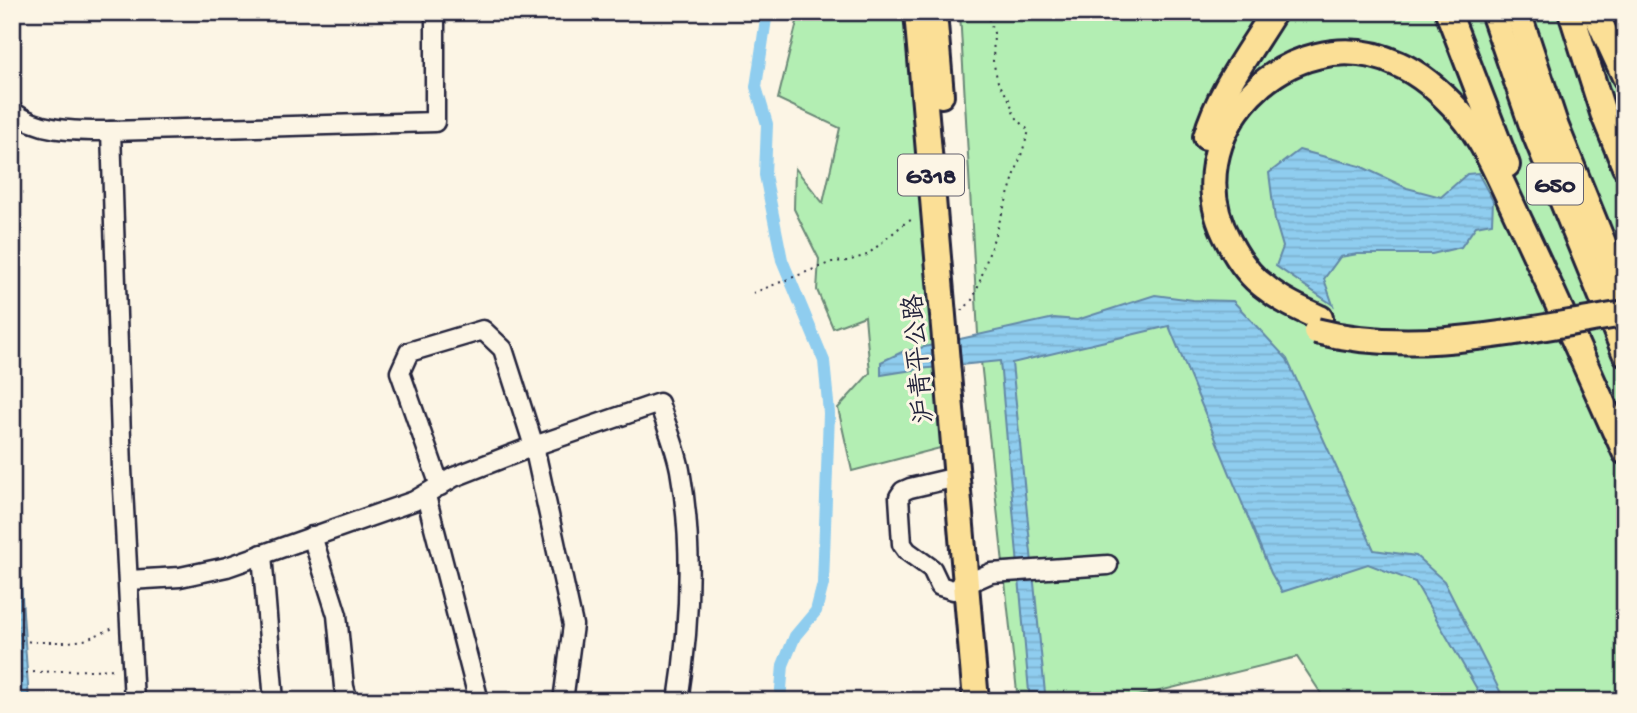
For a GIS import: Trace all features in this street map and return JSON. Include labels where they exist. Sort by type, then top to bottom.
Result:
[{"type":"highway","points":[[1274,12],[1210,121],[1201,157],[1200,197],[1208,232],[1227,267],[1251,296],[1282,316],[1318,324],[1373,342],[1411,342],[1488,334],[1625,314]]},
{"type":"highway","points":[[1448,12],[1543,256],[1620,441]]},
{"type":"highway","name":"G50","points":[[1493,12],[1535,134],[1625,353]]},
{"type":"highway","name":"G50","points":[[1518,12],[1556,127],[1625,298]]},
{"type":"highway","points":[[1570,12],[1603,113],[1625,167]]},
{"type":"highway","points":[[1595,12],[1625,77]]},
{"type":"highway","name":"沪青平公路","points":[[929,17],[935,217],[955,328]]},
{"type":"highway","name":"沪青平公路","points":[[929,17],[955,328],[957,477],[991,701]]},
{"type":"highway","points":[[1620,441],[1511,204],[1475,133],[1460,114],[1422,78],[1398,64],[1370,55],[1314,55],[1289,64],[1245,98],[1225,127],[1215,160],[1214,196],[1220,227],[1238,259],[1262,286],[1318,324],[1401,328],[1486,320],[1625,298]]},
{"type":"highway","name":"沪青平公路","points":[[956,376],[973,580],[976,701]]},
{"type":"street","points":[[12,111],[40,127],[71,130],[435,122],[435,12]]},
{"type":"street","points":[[111,131],[122,468],[134,701]]},
{"type":"street","points":[[479,701],[433,491],[400,372],[409,352],[483,330],[503,349],[534,446],[573,625],[563,701]]},
{"type":"street","points":[[129,580],[204,573],[262,554],[433,491],[454,477],[534,446],[659,403],[680,468],[691,579],[686,649],[678,701]]},
{"type":"street","points":[[957,477],[910,488],[901,493],[899,503],[902,544],[907,551],[932,569],[940,586],[953,590],[991,573],[1108,565]]},
{"type":"street","points":[[312,537],[337,615],[344,687],[348,701]]},
{"type":"street","points":[[262,554],[274,701]]},
{"type":"path","points":[[929,17],[977,12],[987,15],[994,33],[993,61],[998,82],[1014,115],[1029,131],[977,290],[955,328]]},
{"type":"path","points":[[753,293],[832,262],[848,261],[867,255],[905,223],[918,217],[935,217]]},
{"type":"path","points":[[12,629],[22,640],[69,642],[131,621]]},
{"type":"path","points":[[12,673],[133,669]]},
{"type":"green space","points":[[796,12],[909,12],[944,447],[852,471],[838,408],[870,373],[865,316],[833,328],[817,290],[819,259],[794,209],[795,168],[823,203],[840,128],[778,99],[797,22]]},
{"type":"green space","points":[[960,12],[1625,12],[1625,701],[1457,701],[1425,695],[1396,701],[1326,701],[1297,657],[1119,701],[1018,701],[978,334]]},
{"type":"water","points":[[1299,150],[1360,166],[1407,188],[1441,197],[1467,174],[1478,173],[1493,201],[1492,223],[1476,226],[1461,247],[1432,254],[1358,254],[1340,257],[1324,279],[1333,305],[1276,266],[1283,247],[1275,220],[1269,173]]},
{"type":"water","points":[[1155,295],[1233,301],[1287,359],[1374,550],[1416,556],[1444,581],[1505,701],[1484,701],[1415,582],[1368,564],[1282,592],[1271,573],[1169,326],[1012,363],[1045,693],[1029,692],[1000,361],[881,375],[881,362],[902,352],[1054,318],[1077,320]]},
{"type":"water","points":[[12,450],[29,701],[12,701]]},
{"type":"waterway","points":[[767,12],[756,87],[767,124],[765,175],[782,260],[824,361],[829,413],[823,584],[816,611],[795,636],[783,665],[780,701]]}]
